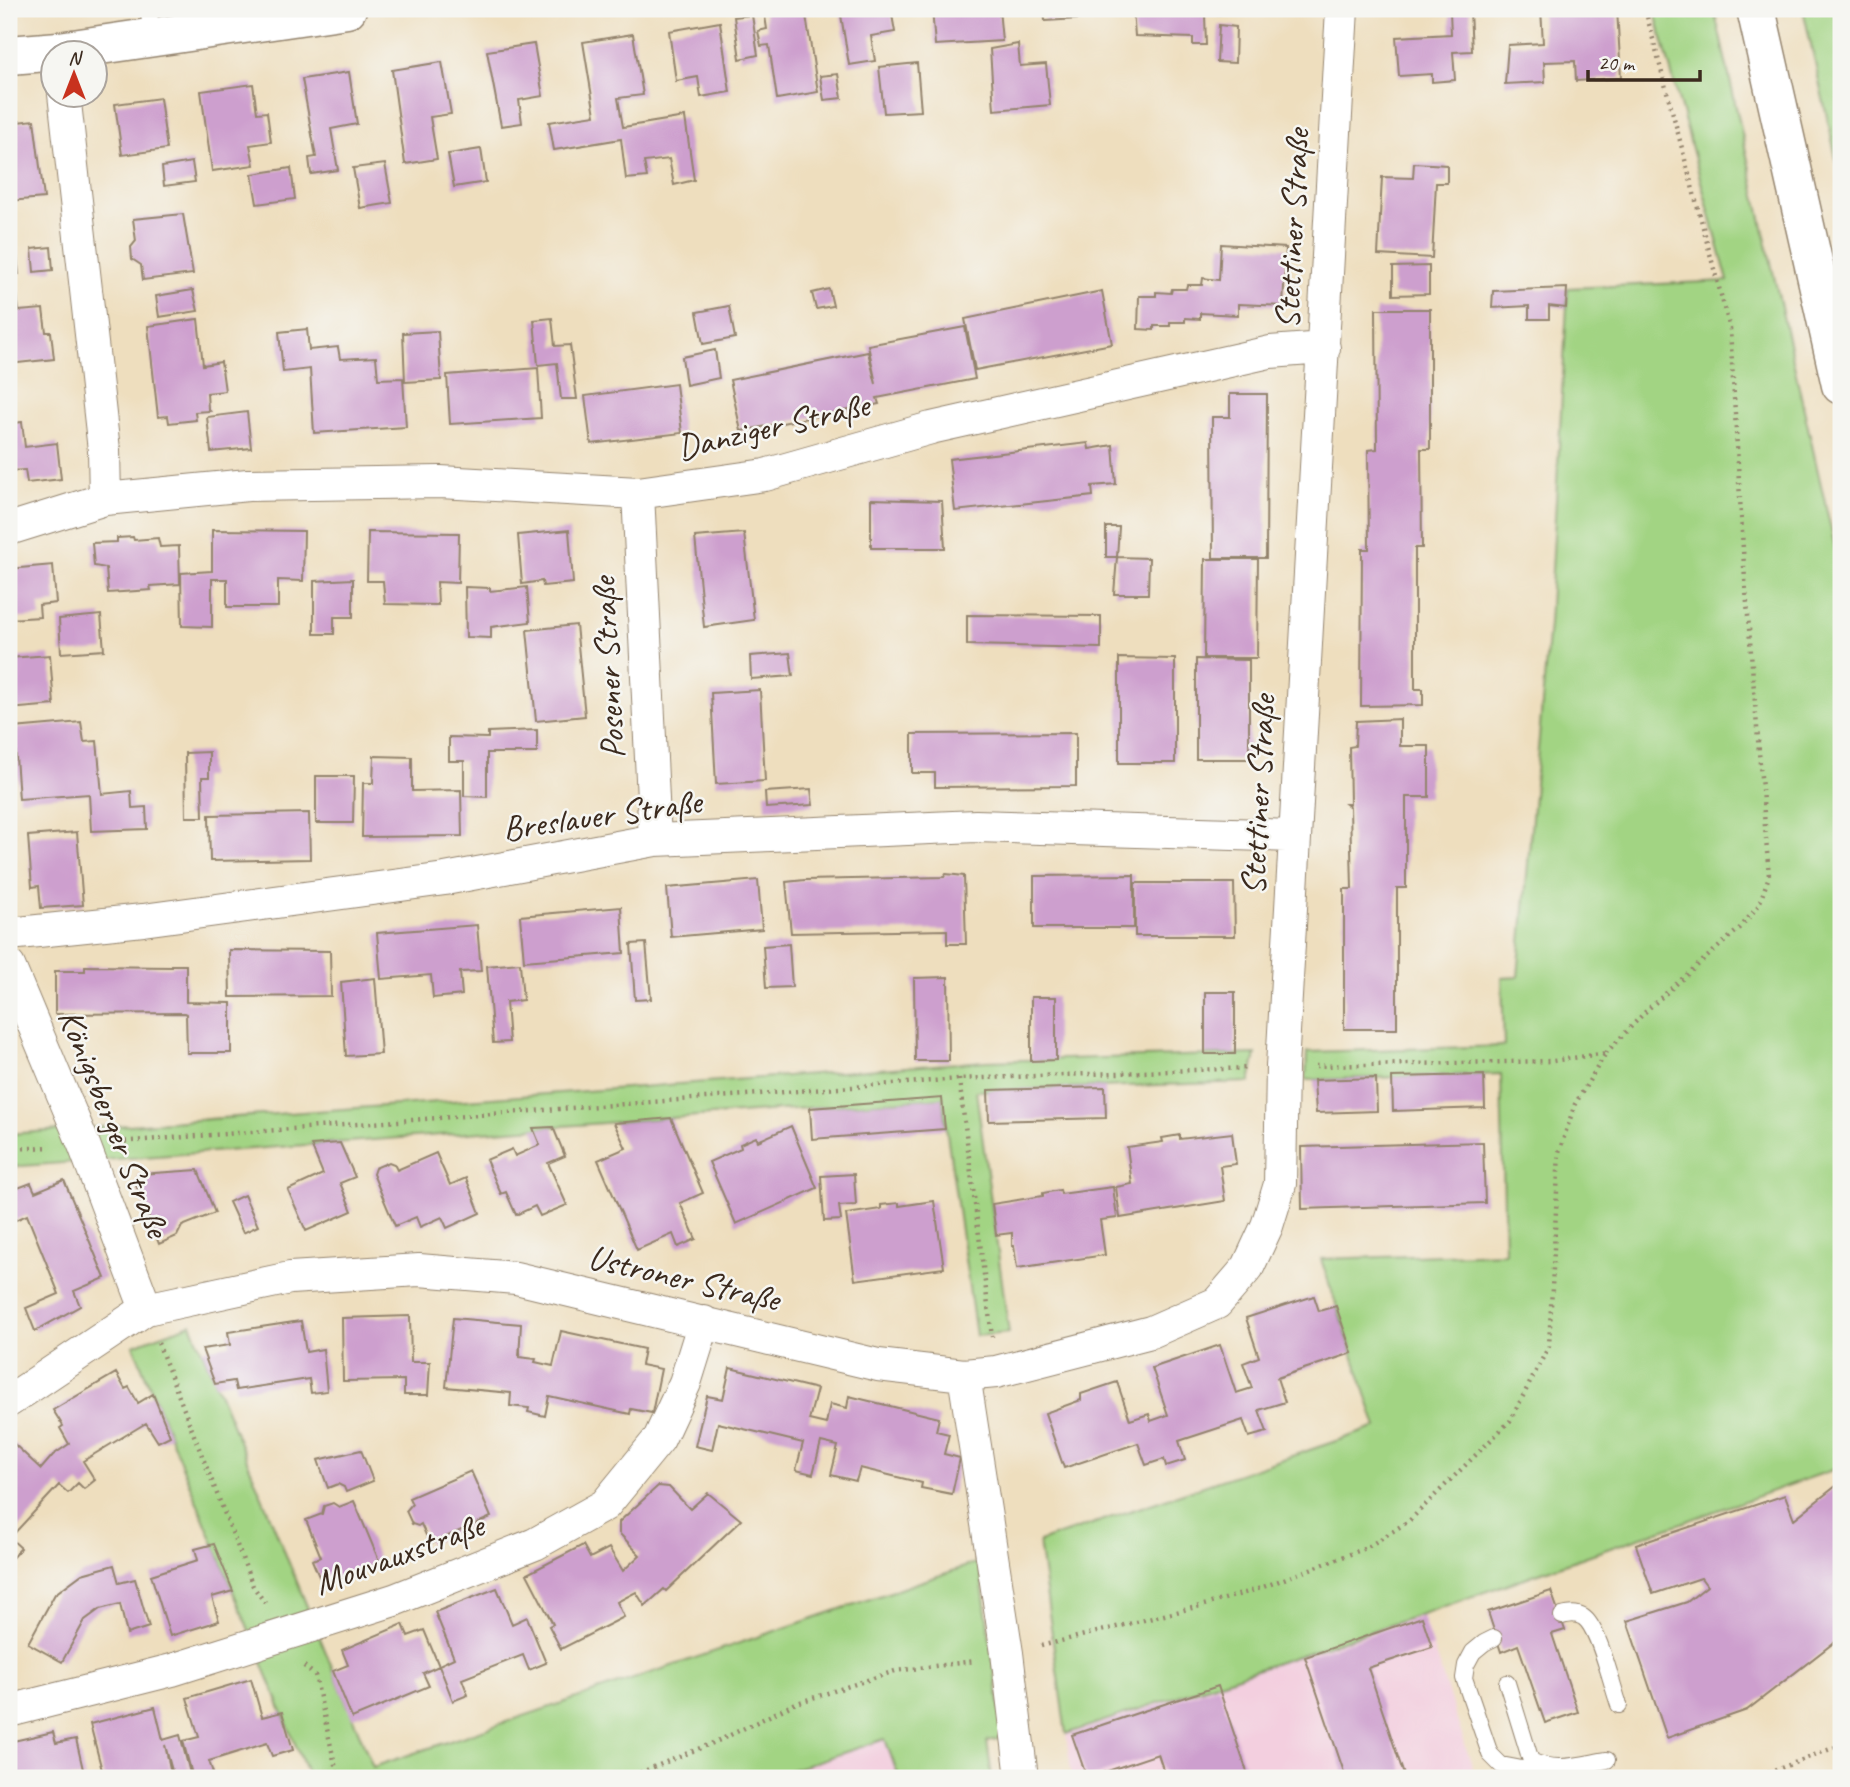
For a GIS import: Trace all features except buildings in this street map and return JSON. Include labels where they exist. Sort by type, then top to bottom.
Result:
[{"type":"main road","points":[[104,38],[151,23],[346,9]]},
{"type":"main road","points":[[1756,9],[1841,385]]},
{"type":"main road","points":[[9,55],[38,53]]},
{"type":"street","name":"Stettiner Straße","points":[[964,1375],[996,1372],[1151,1332],[1217,1303],[1248,1267],[1267,1226],[1280,1184],[1282,1067],[1294,836],[1342,9]]},
{"type":"street","points":[[9,529],[104,499],[104,450],[66,108]]},
{"type":"street","name":"Danziger Straße","points":[[104,499],[248,485],[440,482],[638,493],[765,475],[931,428],[1270,352],[1324,348]]},
{"type":"street","name":"Posener Straße","points":[[638,493],[655,839]]},
{"type":"street","name":"Breslauer Straße","points":[[9,934],[142,920],[445,879],[655,839],[976,826],[1294,836]]},
{"type":"street","name":"Königsberger Straße","points":[[9,966],[84,1145],[146,1309]]},
{"type":"street","name":"Ustroner Straße","points":[[12,1392],[146,1309],[290,1278],[419,1270],[516,1278],[878,1365],[964,1375]]},
{"type":"street","name":"Mouvauxstraße","points":[[9,1710],[172,1670],[394,1600],[535,1544],[606,1505],[659,1439],[685,1383],[704,1322]]},
{"type":"street","points":[[964,1375],[1007,1653],[1022,1778]]},
{"type":"lane","points":[[1562,1616],[1574,1614],[1586,1619],[1594,1630],[1619,1705]]},
{"type":"lane","points":[[1494,1638],[1483,1643],[1474,1652],[1466,1665],[1464,1678],[1490,1754],[1501,1765],[1522,1769],[1560,1768],[1607,1760]]},
{"type":"lane","points":[[1507,1683],[1531,1761],[1544,1768]]},
{"type":"path","points":[[627,1778],[720,1740],[806,1700],[895,1671],[968,1663],[1208,1604],[1255,1590],[1366,1548],[1409,1521],[1510,1421],[1549,1346],[1559,1152],[1576,1104],[1606,1053],[1648,1009],[1740,928],[1759,905],[1769,876],[1744,566],[1730,329],[1645,9]]},
{"type":"path","points":[[84,1145],[959,1079],[1282,1067],[1553,1061],[1606,1053]]},
{"type":"path","points":[[959,1079],[996,1372]]},
{"type":"path","points":[[146,1309],[253,1586],[286,1635],[295,1658],[315,1675],[338,1778]]},
{"type":"path","points":[[1755,1778],[1841,1745]]},
{"type":"shaded area","points":[[1422,1614],[1476,1778],[1072,1778],[1066,1734]]},
{"type":"shaded area","points":[[886,1738],[899,1778],[768,1778]]},
{"type":"green space","points":[[1654,9],[1714,9],[1841,574],[1841,1467],[1422,1614],[1066,1734],[1039,1542],[1377,1427],[1321,1259],[1505,1253],[1501,1074],[1306,1080],[1307,1052],[1504,1046],[1502,978],[1518,977],[1549,624],[1568,288],[1728,281]]},
{"type":"green space","points":[[1803,9],[1841,9],[1841,180]]},
{"type":"green space","points":[[1256,1054],[1250,1082],[976,1091],[1009,1333],[976,1336],[942,1098],[9,1167],[9,1134],[986,1061]]},
{"type":"green space","points":[[191,1324],[373,1767],[979,1562],[1004,1738],[987,1741],[992,1778],[899,1778],[885,1739],[767,1778],[309,1778],[133,1345]]}]
